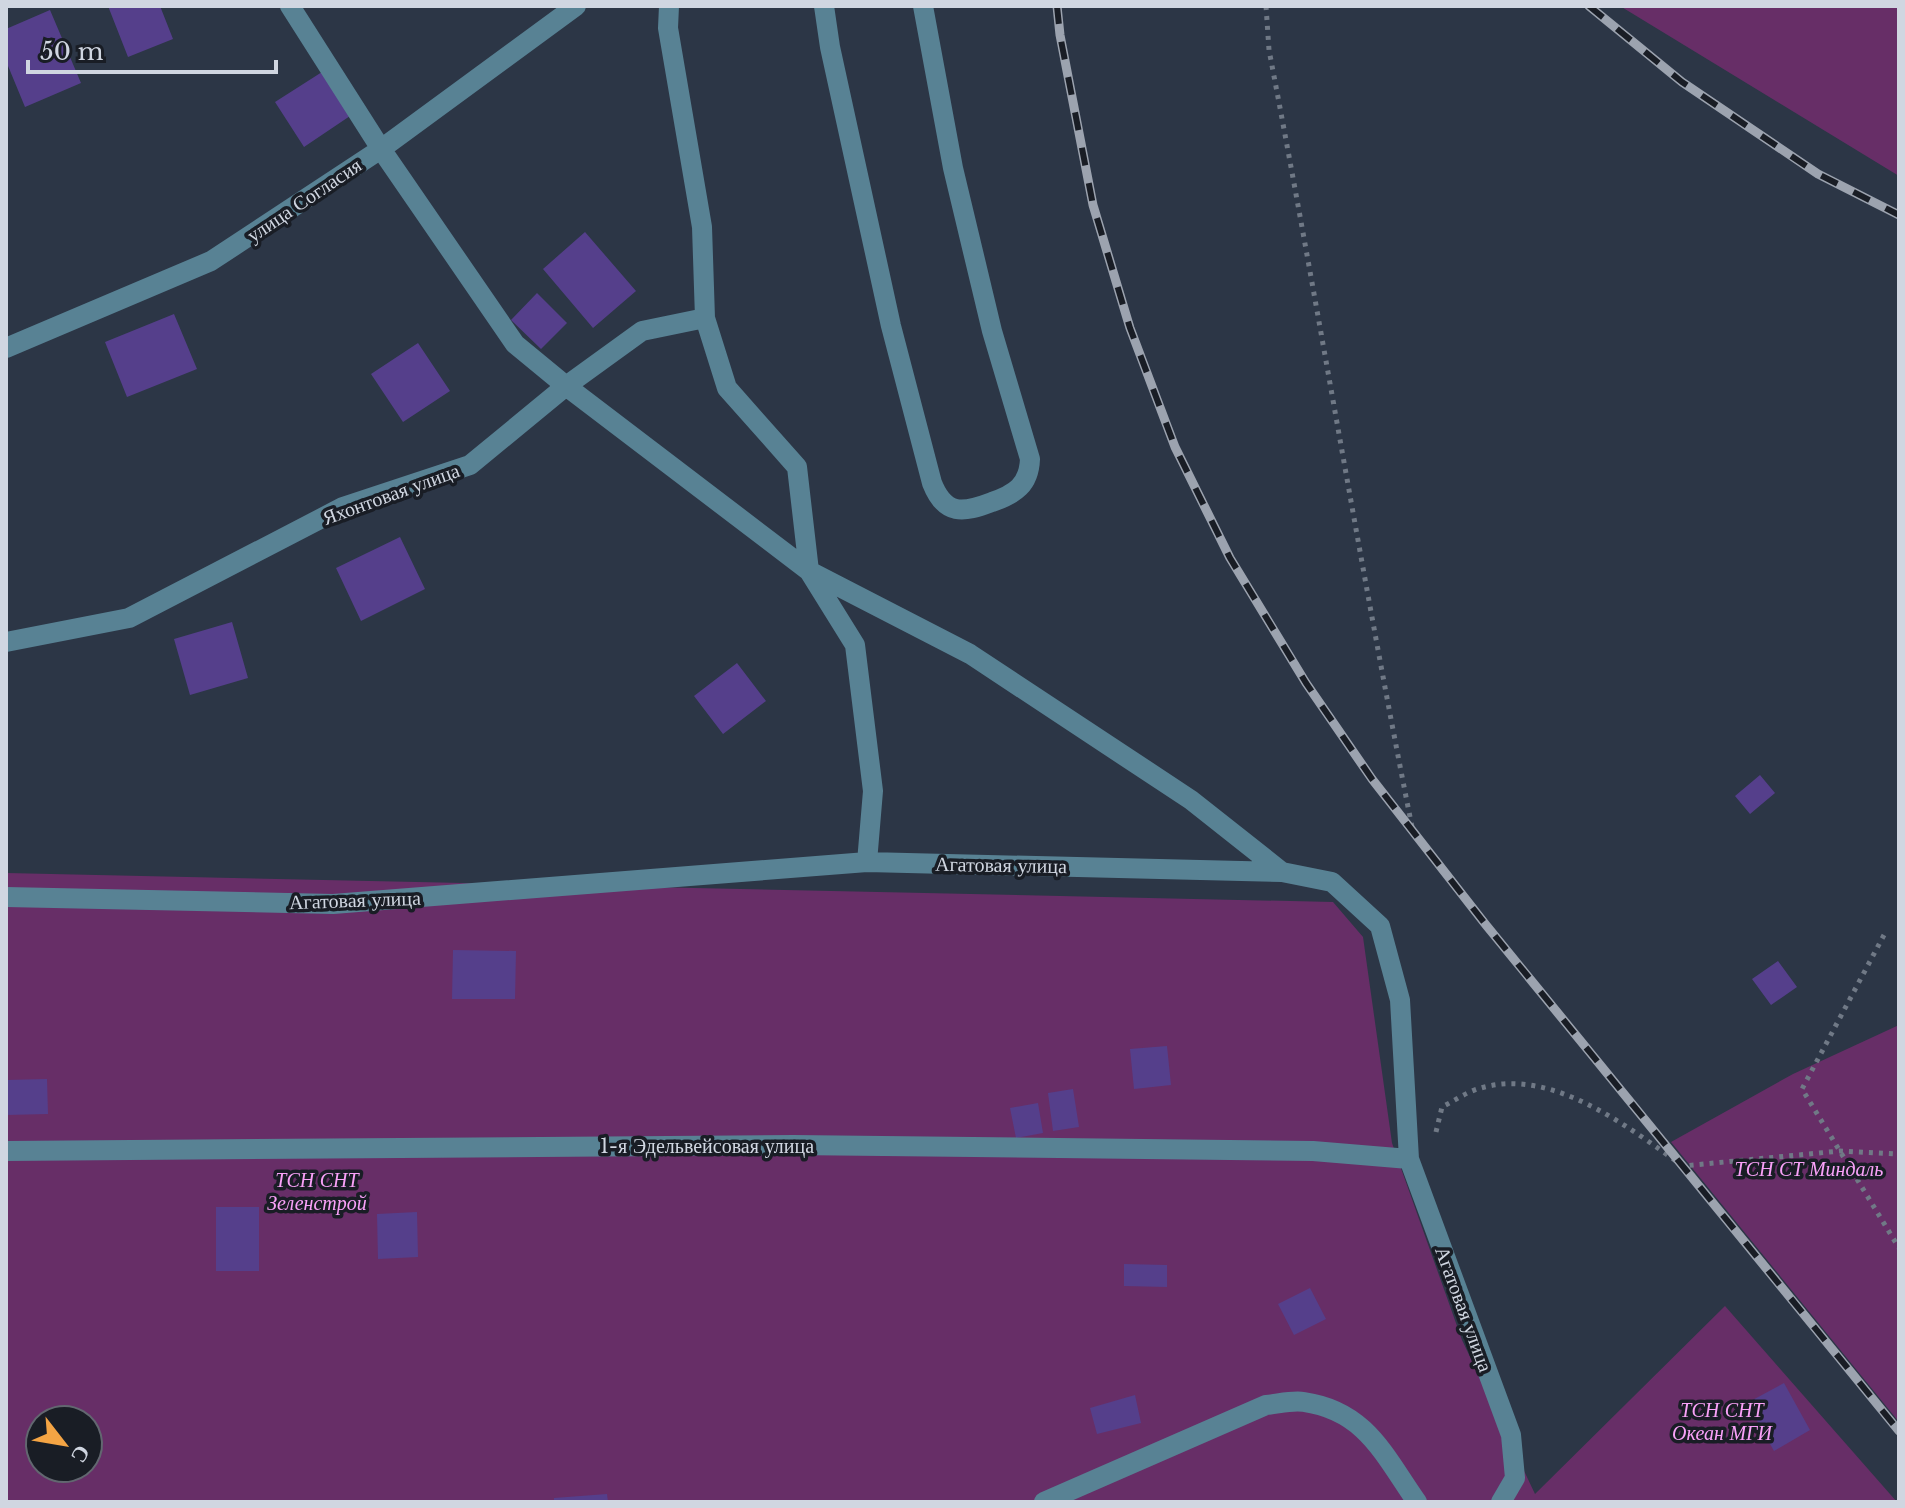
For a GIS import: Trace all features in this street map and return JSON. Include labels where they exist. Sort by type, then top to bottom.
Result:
[{"type":"street","points":[[290,6],[381,149],[515,344],[809,571],[970,654],[1191,800],[1282,872]]},
{"type":"street","name":"улица Согласия","points":[[6,348],[211,261],[381,149],[576,6]]},
{"type":"street","points":[[669,6],[668,28],[702,227],[705,318],[727,388],[797,467],[809,571],[855,645],[873,791],[867,862]]},
{"type":"street","points":[[824,6],[830,47],[891,326],[936,494],[955,509],[966,512],[1013,494],[1027,479],[1030,459],[992,331],[953,168],[923,6]]},
{"type":"street","name":"Яхонтовая улица","points":[[6,642],[129,618],[343,507],[470,465],[566,386],[642,331],[705,318]]},
{"type":"street","name":"Агатовая улица","points":[[6,897],[333,904],[867,862],[1282,872],[1332,882],[1380,926],[1400,1000],[1409,1159],[1511,1435],[1515,1478],[1501,1502]]},
{"type":"street","name":"1-я Эдельвейсовая улица","points":[[6,1151],[793,1145],[1313,1151],[1409,1159]]},
{"type":"street","points":[[1044,1502],[1266,1405],[1301,1401],[1336,1410],[1366,1429],[1417,1502]]},
{"type":"path","points":[[1266,6],[1269,50],[1324,336],[1378,657],[1413,832]]},
{"type":"path","points":[[1884,935],[1802,1089],[1899,1248]]},
{"type":"path","points":[[1409,1159],[1430,1158],[1442,1107],[1481,1088],[1534,1083],[1613,1117],[1683,1166],[1840,1151],[1899,1154]]},
{"type":"green space","points":[[1620,6],[1899,6],[1899,176]]},
{"type":"green space","name":"ТСН СНТ Зеленстрой","points":[[6,873],[1333,902],[1363,937],[1392,1143],[1462,1340],[1535,1494],[1725,1306],[1897,1502],[6,1502]]},
{"type":"green space","name":"ТСН СТ Миндаль","points":[[1899,1025],[1899,1422],[1671,1142],[1793,1074]]},
{"type":"building","points":[[108,6],[160,6],[173,39],[128,57]]},
{"type":"building","points":[[50,10],[81,83],[25,107],[6,61],[6,29]]},
{"type":"building","points":[[322,72],[350,116],[304,147],[275,102]]},
{"type":"building","points":[[585,232],[636,291],[593,328],[543,269]]},
{"type":"building","points":[[537,293],[567,323],[541,349],[511,320]]},
{"type":"building","points":[[174,314],[197,369],[127,397],[105,342]]},
{"type":"building","points":[[418,343],[450,391],[403,422],[371,374]]},
{"type":"building","points":[[400,537],[425,589],[361,621],[336,568]]},
{"type":"building","points":[[232,622],[248,678],[190,695],[174,639]]},
{"type":"building","points":[[737,663],[766,701],[723,734],[694,696]]},
{"type":"building","points":[[1760,775],[1775,793],[1750,814],[1735,796]]},
{"type":"building","points":[[453,950],[516,951],[515,999],[452,999]]},
{"type":"building","points":[[1778,961],[1797,987],[1771,1005],[1752,979]]},
{"type":"building","points":[[1167,1046],[1171,1085],[1134,1089],[1130,1049]]},
{"type":"building","points":[[47,1079],[48,1114],[6,1115],[6,1080]]},
{"type":"building","points":[[1073,1089],[1079,1127],[1053,1131],[1048,1093]]},
{"type":"building","points":[[1038,1103],[1043,1133],[1016,1138],[1010,1108]]},
{"type":"building","points":[[216,1207],[259,1207],[259,1271],[216,1271]]},
{"type":"building","points":[[417,1212],[418,1257],[378,1259],[377,1214]]},
{"type":"building","points":[[1124,1264],[1167,1265],[1167,1287],[1124,1286]]},
{"type":"building","points":[[1310,1288],[1326,1319],[1294,1335],[1278,1304]]},
{"type":"building","points":[[1784,1383],[1810,1430],[1774,1451],[1747,1403]]},
{"type":"building","points":[[1135,1395],[1141,1423],[1097,1434],[1090,1408]]},
{"type":"building","points":[[607,1494],[608,1502],[554,1502],[554,1498]]},
{"type":"railway","points":[[1057,6],[1093,205],[1130,328],[1175,447],[1230,558],[1306,683],[1372,779],[1486,925],[1899,1431]]},
{"type":"railway","points":[[1589,6],[1682,82],[1818,174],[1899,215]]},
{"type":"park label","name":"ТСН СНТ Океан МГИ","points":[[1722,1422]]}]
